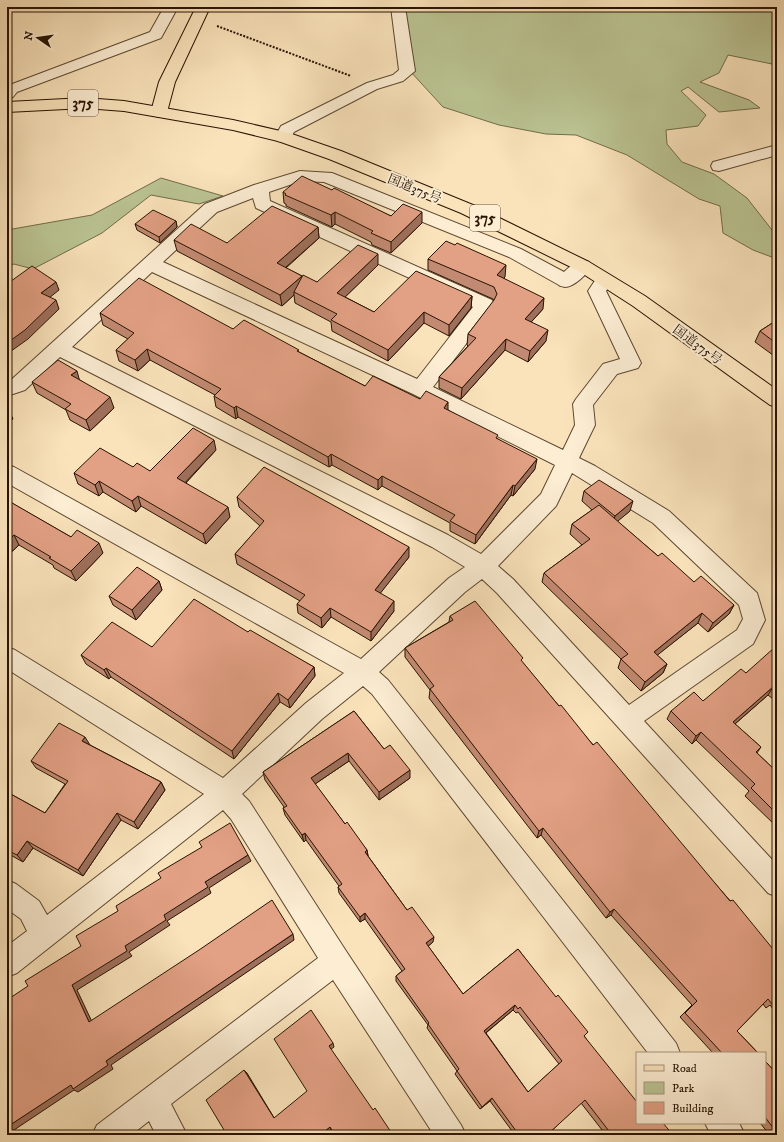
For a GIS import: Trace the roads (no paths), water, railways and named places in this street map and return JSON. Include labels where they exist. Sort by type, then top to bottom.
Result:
[{"type":"main road","points":[[159,112],[166,82],[203,7]]},
{"type":"main road","name":"国道375号","points":[[7,107],[85,103],[124,106],[233,125],[283,137],[335,155],[467,209],[583,266],[639,301],[777,400]]},
{"type":"street","points":[[7,94],[12,89],[156,35],[171,7]]},
{"type":"street","points":[[283,137],[287,129],[372,86],[398,78],[407,70],[398,7]]},
{"type":"street","points":[[719,166],[777,150]]},
{"type":"street","points":[[7,389],[18,385],[211,208],[260,189],[300,176],[326,177],[514,252],[565,281],[583,266]]},
{"type":"street","points":[[260,189],[262,204],[485,305],[420,389]]},
{"type":"street","points":[[151,264],[420,389],[588,472],[660,517],[749,600],[754,620],[745,637],[627,720]]},
{"type":"street","points":[[7,962],[225,793],[314,711],[363,672],[457,585],[483,566],[548,500],[585,425],[584,404],[610,368],[631,363],[597,291],[604,280]]},
{"type":"street","points":[[58,348],[440,541],[483,566],[505,586],[777,884]]},
{"type":"street","points":[[7,473],[363,672],[380,687],[665,1052]]},
{"type":"street","points":[[7,657],[225,793],[240,810],[336,962],[451,1135]]},
{"type":"street","points":[[7,893],[30,910],[43,934]]},
{"type":"street","points":[[107,1135],[154,1101],[336,962]]},
{"type":"street","points":[[154,1101],[172,1135]]},
{"type":"street","points":[[721,1124],[730,1135]]}]
